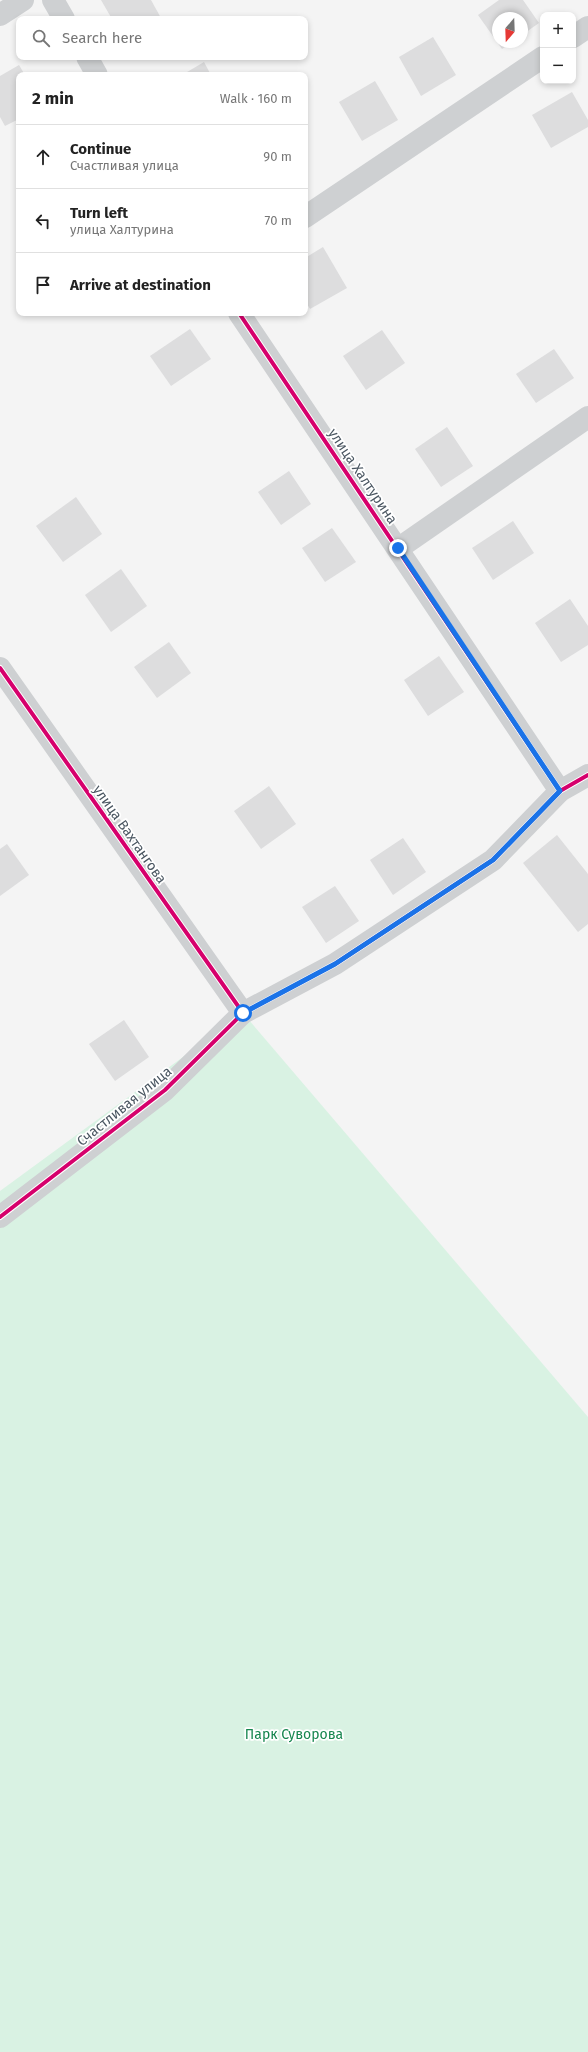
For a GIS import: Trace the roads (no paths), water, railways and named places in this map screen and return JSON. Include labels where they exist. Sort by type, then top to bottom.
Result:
[{"type":"street","points":[[0,15],[23,0]]},
{"type":"street","points":[[53,0],[62,16]]},
{"type":"street","points":[[576,35],[588,27]]},
{"type":"street","points":[[308,214],[540,59]]},
{"type":"street","points":[[89,60],[95,72]]},
{"type":"street","name":"улица Халтурина","points":[[241,316],[560,791]]},
{"type":"street","points":[[398,548],[588,417]]},
{"type":"street","name":"улица Вахтангова","points":[[0,668],[243,1013]]},
{"type":"street","name":"Счастливая улица","points":[[0,1217],[164,1090],[243,1013],[335,964],[493,860],[560,791],[586,780]]},
{"type":"park label","name":"Парк Суворова","points":[[294,1734]]}]
